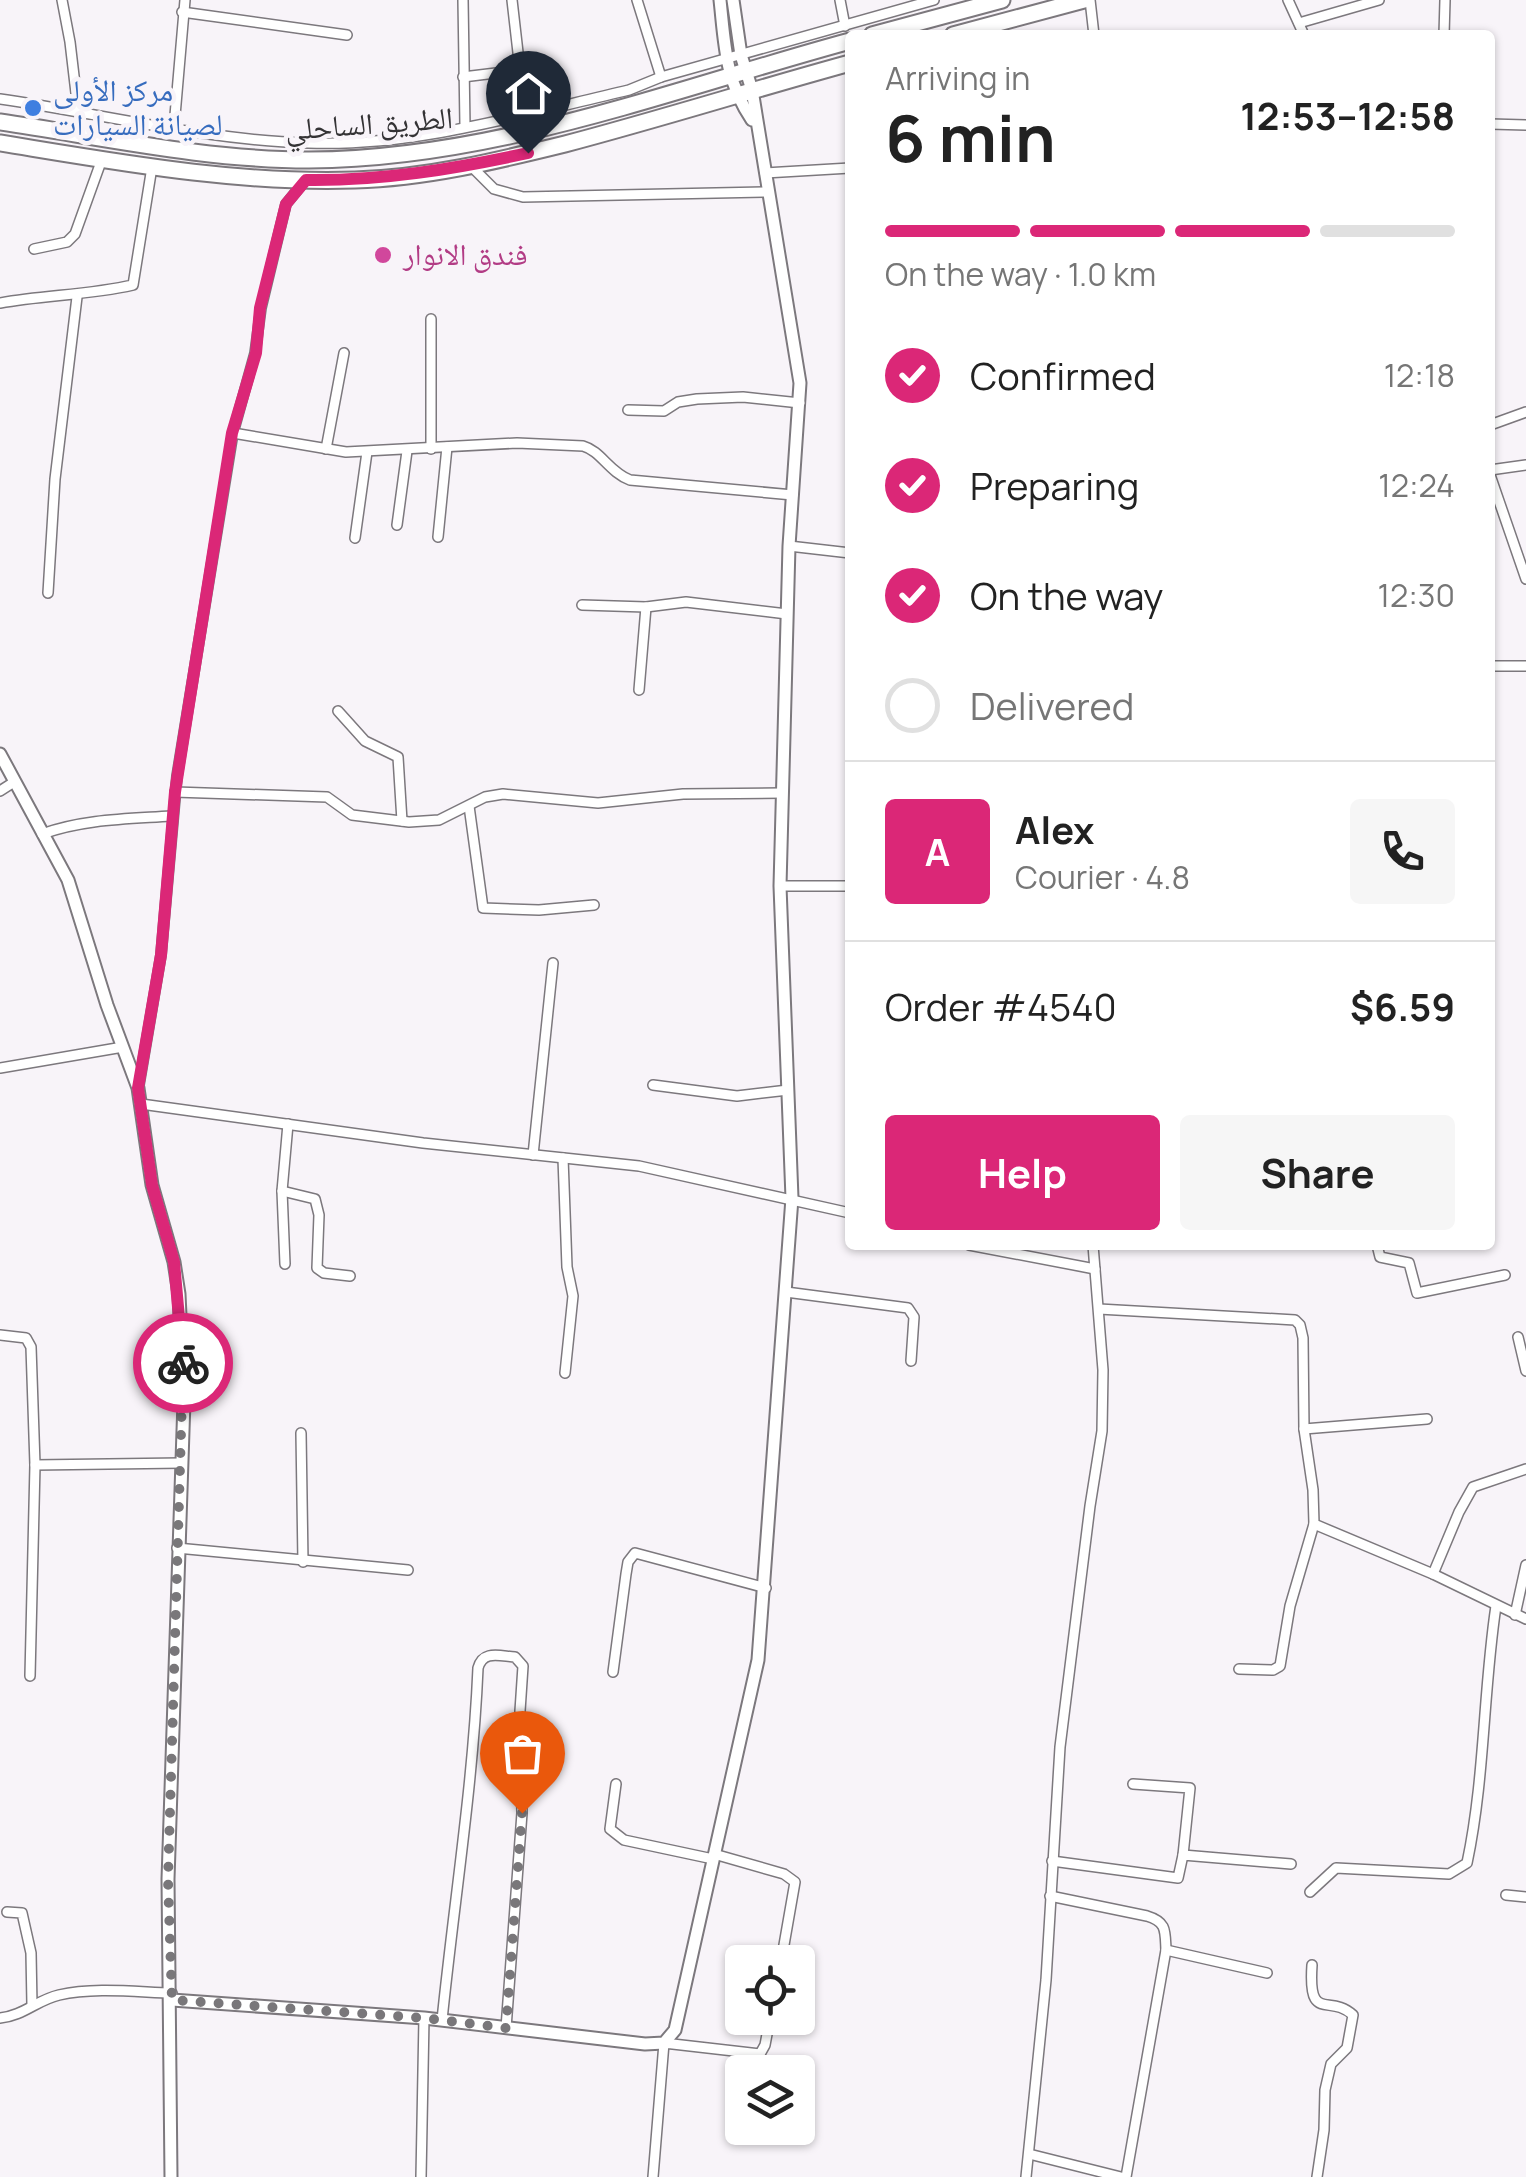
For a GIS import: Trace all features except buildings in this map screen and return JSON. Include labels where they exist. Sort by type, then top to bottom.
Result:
[{"type":"highway","points":[[891,30],[1002,0]]},
{"type":"highway","points":[[972,30],[1087,0]]},
{"type":"highway","name":"الطريق الساحلي","points":[[0,122],[254,158],[374,157],[439,150],[514,135],[730,77],[744,64],[845,34]]},
{"type":"highway","name":"الطريق الساحلي","points":[[0,143],[152,167],[277,180],[356,180],[470,166],[644,123],[845,64]]},
{"type":"street","points":[[62,0],[78,110]]},
{"type":"street","points":[[174,128],[185,0]]},
{"type":"street","points":[[463,0],[466,126]]},
{"type":"street","points":[[463,78],[520,70],[512,0]]},
{"type":"street","points":[[637,0],[661,77]]},
{"type":"street","points":[[720,0],[730,77],[744,92]]},
{"type":"street","points":[[653,2177],[664,2043],[675,2030],[750,1708],[766,1588],[770,1480],[792,1198],[780,886],[789,546],[800,383],[765,173],[744,92],[744,64],[732,0]]},
{"type":"street","points":[[840,0],[847,30]]},
{"type":"street","points":[[856,30],[934,0]]},
{"type":"street","points":[[1087,0],[1093,30]]},
{"type":"street","points":[[1288,0],[1301,30]]},
{"type":"street","points":[[1298,24],[1378,0]]},
{"type":"street","points":[[1444,30],[1445,0]]},
{"type":"street","points":[[182,12],[346,35]]},
{"type":"street","points":[[0,99],[174,128],[308,144],[395,139],[466,126],[629,90],[726,60],[744,64]]},
{"type":"street","points":[[1495,124],[1526,125]]},
{"type":"street","points":[[34,248],[67,242],[75,234],[102,159]]},
{"type":"street","points":[[470,166],[494,189],[523,197],[768,192]]},
{"type":"street","points":[[0,303],[41,296],[77,297],[115,286],[128,287],[136,280],[152,167]]},
{"type":"street","points":[[765,173],[845,168]]},
{"type":"street","points":[[277,180],[286,204]]},
{"type":"street","points":[[138,1088],[161,955],[175,792],[232,433],[256,353],[260,308],[286,204],[306,180]]},
{"type":"street","points":[[48,592],[54,479],[77,297]]},
{"type":"street","points":[[431,319],[431,448]]},
{"type":"street","points":[[326,449],[344,352]]},
{"type":"street","points":[[628,410],[657,412],[678,402],[727,397],[800,403]]},
{"type":"street","points":[[1495,423],[1526,412]]},
{"type":"street","points":[[232,433],[367,452],[517,444],[582,446],[593,448],[608,467],[630,480],[793,496]]},
{"type":"street","points":[[438,538],[448,447]]},
{"type":"street","points":[[397,525],[407,451]]},
{"type":"street","points":[[355,538],[367,452]]},
{"type":"street","points":[[1495,472],[1526,465]]},
{"type":"street","points":[[1495,488],[1526,579]]},
{"type":"street","points":[[789,546],[845,552]]},
{"type":"street","points":[[582,606],[646,607],[686,602],[787,614]]},
{"type":"street","points":[[639,690],[646,607]]},
{"type":"street","points":[[1495,666],[1526,666]]},
{"type":"street","points":[[338,711],[366,741],[398,757],[402,822]]},
{"type":"street","points":[[0,754],[68,880],[138,1088],[152,1185],[174,1262],[178,1294],[183,1338],[182,1463],[168,1880],[172,2177]]},
{"type":"street","points":[[0,790],[14,782]]},
{"type":"street","points":[[175,792],[327,797],[352,815],[402,822],[439,820],[485,797],[503,794],[598,802],[684,794],[782,793]]},
{"type":"street","points":[[469,806],[482,908],[539,910],[594,905]]},
{"type":"street","points":[[42,834],[103,820],[172,816]]},
{"type":"street","points":[[780,886],[845,886]]},
{"type":"street","points":[[534,1155],[553,963]]},
{"type":"street","points":[[0,1068],[123,1047]]},
{"type":"street","points":[[653,1086],[737,1096],[788,1090]]},
{"type":"street","points":[[141,1104],[639,1166],[845,1212]]},
{"type":"street","points":[[285,1264],[282,1191],[288,1124]]},
{"type":"street","points":[[563,1158],[573,1296],[566,1374]]},
{"type":"street","points":[[282,1191],[310,1196],[318,1204],[319,1272],[350,1276]]},
{"type":"street","points":[[996,1250],[1094,1269]]},
{"type":"street","points":[[1026,2177],[1042,2025],[1060,1747],[1102,1432],[1104,1370],[1093,1250]]},
{"type":"street","points":[[1378,1250],[1380,1257],[1409,1262],[1417,1293],[1505,1275]]},
{"type":"street","points":[[786,1292],[908,1308],[914,1317],[910,1361]]},
{"type":"street","points":[[1099,1309],[1295,1320],[1300,1324],[1304,1429],[1314,1524],[1290,1606],[1280,1666],[1273,1670],[1239,1669]]},
{"type":"street","points":[[0,1335],[26,1338],[32,1347],[35,1465],[30,1676]]},
{"type":"street","points":[[1518,1337],[1526,1371]]},
{"type":"street","points":[[1304,1429],[1427,1419]]},
{"type":"street","points":[[301,1433],[303,1562]]},
{"type":"street","points":[[35,1465],[182,1463]]},
{"type":"street","points":[[1433,1574],[1474,1487],[1526,1469]]},
{"type":"street","points":[[1314,1524],[1433,1574],[1521,1617],[1526,1565]]},
{"type":"street","points":[[177,1548],[408,1570]]},
{"type":"street","points":[[613,1672],[628,1562],[635,1554],[766,1588]]},
{"type":"street","points":[[1310,1892],[1336,1868],[1449,1874],[1467,1862],[1479,1802],[1486,1679],[1496,1606]]},
{"type":"street","points":[[442,2020],[470,1792],[478,1668],[487,1655],[514,1657],[523,1666],[522,1813],[506,2028]]},
{"type":"street","points":[[616,1784],[610,1820],[614,1835],[784,1874],[795,1882],[784,1945]]},
{"type":"street","points":[[1052,1861],[1178,1878],[1190,1788],[1133,1784]]},
{"type":"street","points":[[1183,1855],[1291,1864]]},
{"type":"street","points":[[1506,1895],[1526,1896]]},
{"type":"street","points":[[1029,2154],[1123,2177],[1166,1950],[1165,1926],[1159,1920],[1050,1896]]},
{"type":"street","points":[[7,1912],[22,1913],[28,1932],[32,2005]]},
{"type":"street","points":[[1166,1950],[1267,1973]]},
{"type":"street","points":[[1312,1965],[1310,1990],[1314,1998],[1353,2014],[1347,2048],[1334,2058],[1328,2077],[1318,2177]]},
{"type":"street","points":[[0,2018],[20,2015],[32,2005],[63,1994],[172,1997],[424,2018],[760,2054],[768,2035]]},
{"type":"street","points":[[422,2177],[424,2018]]},
{"type":"way so far","points":[[183,1363],[168,1880],[172,2000],[424,2018],[506,2028],[522,1813]]},
{"type":"place","name":"مركز الأولى لصيانة السيارات","points":[[33,108]]},
{"type":"place","name":"فندق الانوار","points":[[383,255]]},
{"type":"route","points":[[183,1363],[174,1262],[152,1185],[138,1088],[155,1000],[177,776],[216,527],[232,433],[256,353],[260,308],[286,204],[306,180],[417,174],[528,153]]}]
